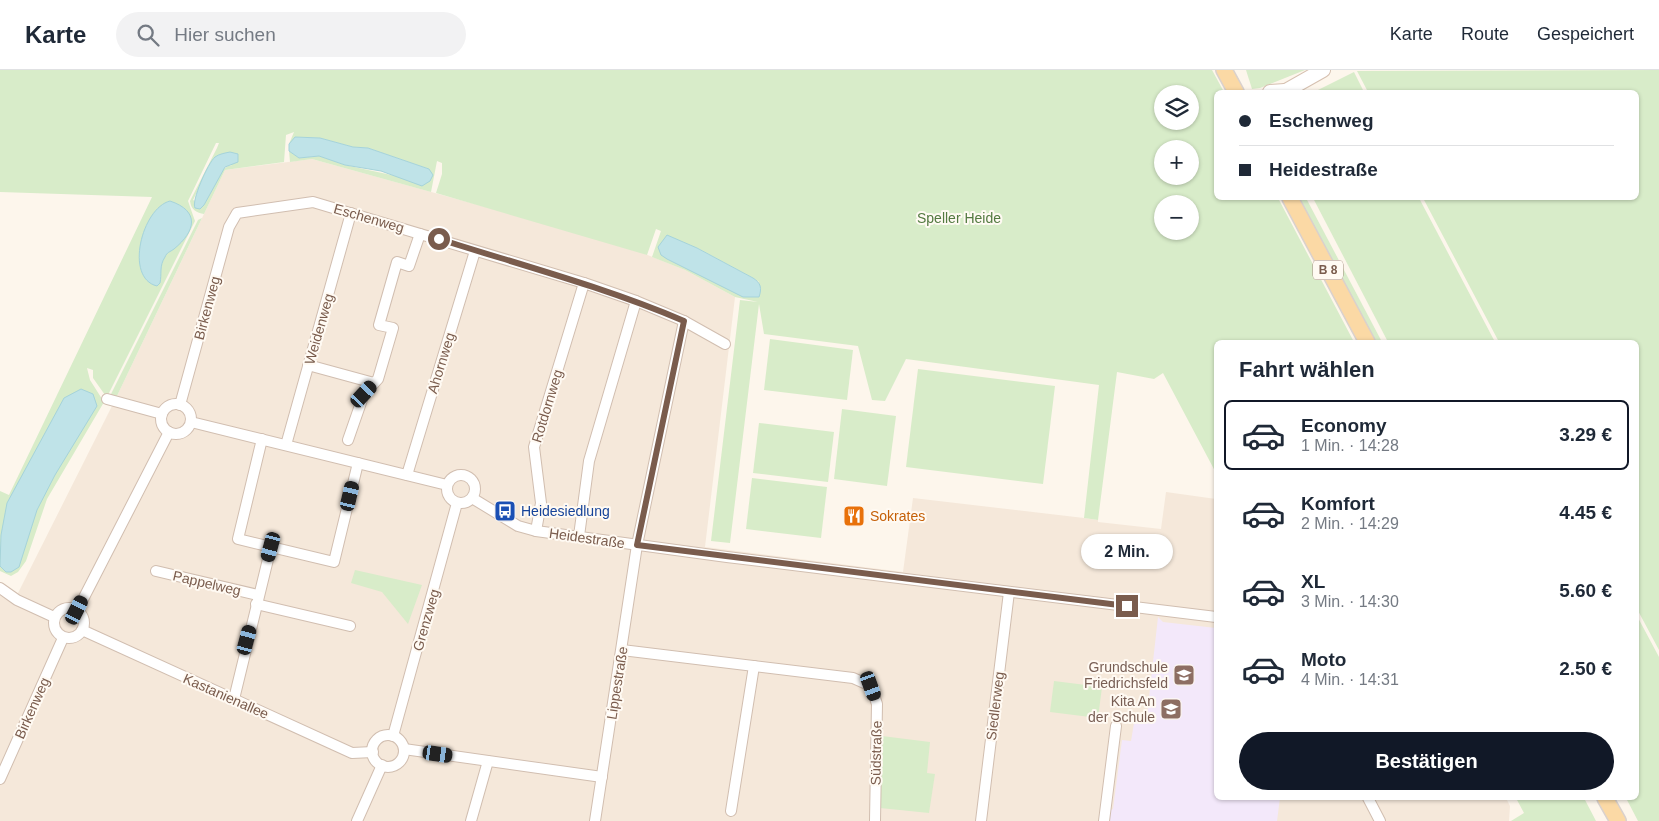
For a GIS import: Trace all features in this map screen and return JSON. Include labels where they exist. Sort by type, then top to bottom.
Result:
[{"type":"main road","points":[[1224,70],[1235,90]]},
{"type":"main road","name":"B 8","points":[[1291,200],[1365,340]]},
{"type":"main road","points":[[1606,800],[1618,821]]},
{"type":"street","points":[[1288,90],[1323,70]]},
{"type":"street","name":"Eschenweg","points":[[237,212],[313,202],[584,283]]},
{"type":"street","name":"Birkenweg","points":[[180,405],[229,226],[237,212]]},
{"type":"street","name":"Weidenweg","points":[[286,445],[351,213]]},
{"type":"street","points":[[348,440],[364,394],[378,379],[393,328],[379,324],[397,262],[409,266],[420,234]]},
{"type":"street","name":"Ahornweg","points":[[407,475],[475,251]]},
{"type":"street","points":[[584,283],[636,301],[684,321],[726,344]]},
{"type":"street","name":"Rotdornweg","points":[[536,531],[541,503],[534,447],[584,283]]},
{"type":"street","points":[[579,536],[589,461],[636,301]]},
{"type":"street","points":[[637,545],[684,321]]},
{"type":"street","points":[[308,365],[374,383]]},
{"type":"street","points":[[107,399],[162,414]]},
{"type":"street","points":[[180,405],[188,410],[191,422],[183,432],[169,432],[163,426],[162,414],[168,407],[180,405]]},
{"type":"street","points":[[191,422],[447,485]]},
{"type":"street","points":[[77,610],[169,432]]},
{"type":"street","points":[[262,439],[238,539],[334,562],[358,463]]},
{"type":"street","points":[[456,476],[469,477],[475,489],[472,498],[465,503],[457,503],[447,494],[447,485],[456,476]]},
{"type":"street","name":"Heidestraße","points":[[472,498],[518,526],[536,531],[1214,617]]},
{"type":"street","name":"Grenzweg","points":[[393,736],[457,503]]},
{"type":"street","name":"Lippestraße","points":[[595,821],[637,545]]},
{"type":"street","name":"Pappelweg","points":[[234,699],[271,547]]},
{"type":"street","name":"Pappelweg","points":[[156,571],[350,626]]},
{"type":"street","points":[[0,588],[17,600],[54,617]]},
{"type":"street","name":"Siedlerweg","points":[[981,821],[1010,592]]},
{"type":"street","points":[[64,609],[77,610],[83,617],[82,630],[76,637],[64,638],[56,632],[54,617],[64,609]]},
{"type":"street","name":"Kastanienallee","points":[[82,630],[352,753],[373,752]]},
{"type":"street","name":"Birkenweg","points":[[0,779],[64,638]]},
{"type":"street","name":"Südstraße","points":[[622,650],[853,678],[871,686],[877,704],[875,821]]},
{"type":"street","points":[[731,811],[754,666]]},
{"type":"street","points":[[1104,821],[1116,726]]},
{"type":"street","points":[[387,735],[400,740],[404,749],[404,755],[398,764],[393,766],[382,765],[376,760],[373,752],[378,739],[387,735]]},
{"type":"street","points":[[404,749],[602,776]]},
{"type":"street","points":[[470,821],[488,760]]},
{"type":"street","points":[[357,821],[382,765]]},
{"type":"street","points":[[1369,800],[1380,821]]},
{"type":"shaded area","points":[[312,159],[640,252],[685,270],[735,297],[705,547],[903,572],[913,498],[1161,529],[1166,492],[1214,499],[1214,800],[1507,800],[1510,806],[1509,821],[0,821],[0,588],[17,595],[116,398],[225,170]]},
{"type":"shaded area","name":"Grundschule Friedrichsfeld","points":[[1158,617],[1163,622],[1214,628],[1214,800],[1280,800],[1277,821],[1108,821],[1109,811],[1113,809],[1122,740],[1131,741],[1134,723],[1146,724]]},
{"type":"green space","name":"Speller Heide","points":[[0,70],[1212,70],[1223,90],[1214,90],[1214,200],[1279,200],[1353,340],[1214,340],[1214,469],[1163,373],[1154,379],[1117,372],[1098,520],[1084,518],[1099,385],[906,359],[885,401],[872,400],[858,346],[764,334],[759,304],[730,543],[711,541],[740,300],[758,302],[735,297],[685,270],[652,257],[661,231],[656,229],[647,255],[436,193],[442,174],[442,163],[437,161],[431,192],[312,159],[290,162],[289,151],[299,158],[319,156],[345,165],[396,176],[429,169],[368,148],[353,147],[320,138],[298,137],[289,144],[294,132],[286,135],[284,162],[225,170],[204,214],[199,213],[193,209],[190,201],[219,143],[216,143],[188,201],[195,221],[108,395],[105,395],[93,378],[93,370],[87,368],[90,380],[104,402],[47,499],[26,561],[18,572],[11,576],[0,571],[0,491],[9,495],[152,197],[0,192]],"holes":[[[213,160],[232,166],[228,166],[221,171],[204,205],[193,200]],[[667,236],[697,248],[753,278],[759,282],[760,292],[696,273],[667,259]]]},
{"type":"green space","points":[[1246,70],[1305,70],[1260,88],[1252,89]]},
{"type":"green space","points":[[1659,70],[1659,650],[1639,613],[1639,340],[1498,340],[1424,200],[1639,200],[1639,90],[1367,90],[1357,71]]},
{"type":"green space","points":[[1354,72],[1363,90],[1318,90]]},
{"type":"green space","points":[[1300,200],[1307,200],[1381,340],[1374,340]]},
{"type":"green space","points":[[1314,200],[1420,200],[1494,340],[1387,340]]},
{"type":"green space","points":[[202,218],[116,398],[110,396],[198,220]]},
{"type":"green space","points":[[770,339],[853,350],[847,400],[764,390]]},
{"type":"green space","points":[[918,369],[1055,386],[1043,484],[906,467]]},
{"type":"green space","points":[[842,409],[896,416],[887,486],[834,479]]},
{"type":"green space","points":[[759,423],[834,432],[828,482],[753,473]]},
{"type":"green space","points":[[752,478],[827,487],[821,538],[746,529]]},
{"type":"green space","points":[[355,570],[422,585],[408,624],[382,592],[351,583]]},
{"type":"green space","points":[[1639,620],[1659,657],[1659,821],[1638,821],[1627,800],[1639,800]]},
{"type":"green space","points":[[1054,681],[1102,687],[1098,718],[1050,712]]},
{"type":"green space","points":[[882,736],[930,742],[927,773],[935,774],[929,813],[880,808]]},
{"type":"green space","points":[[1517,800],[1585,800],[1596,821],[1511,821],[1524,813]]},
{"type":"water","points":[[295,137],[320,138],[353,147],[368,148],[429,169],[433,175],[430,181],[422,186],[381,171],[345,165],[319,156],[299,158],[289,151],[289,144]]},
{"type":"water","points":[[230,152],[238,154],[238,162],[225,167],[204,205],[200,209],[195,208],[195,198],[212,161],[218,155]]},
{"type":"water","points":[[170,201],[186,210],[192,222],[187,235],[166,255],[162,264],[160,283],[157,286],[147,280],[141,270],[139,257],[141,243],[145,229],[152,216],[160,206]]},
{"type":"water","points":[[667,235],[697,248],[753,278],[760,286],[759,297],[743,297],[661,255],[658,247]]},
{"type":"water","points":[[81,389],[93,394],[97,406],[55,475],[37,510],[19,567],[11,572],[6,572],[0,566],[1,535],[7,503],[64,398]]},
{"type":"place","name":"Heidesiedlung","points":[[505,511]]},
{"type":"place","name":"Sokrates","points":[[854,516]]},
{"type":"place","name":"Grundschule Friedrichsfeld","points":[[1184,675]]},
{"type":"place","name":"Kita An der Schule","points":[[1171,709]]},
{"type":"route","points":[[439,239],[584,283],[636,301],[684,321],[637,545],[1127,606]]}]
